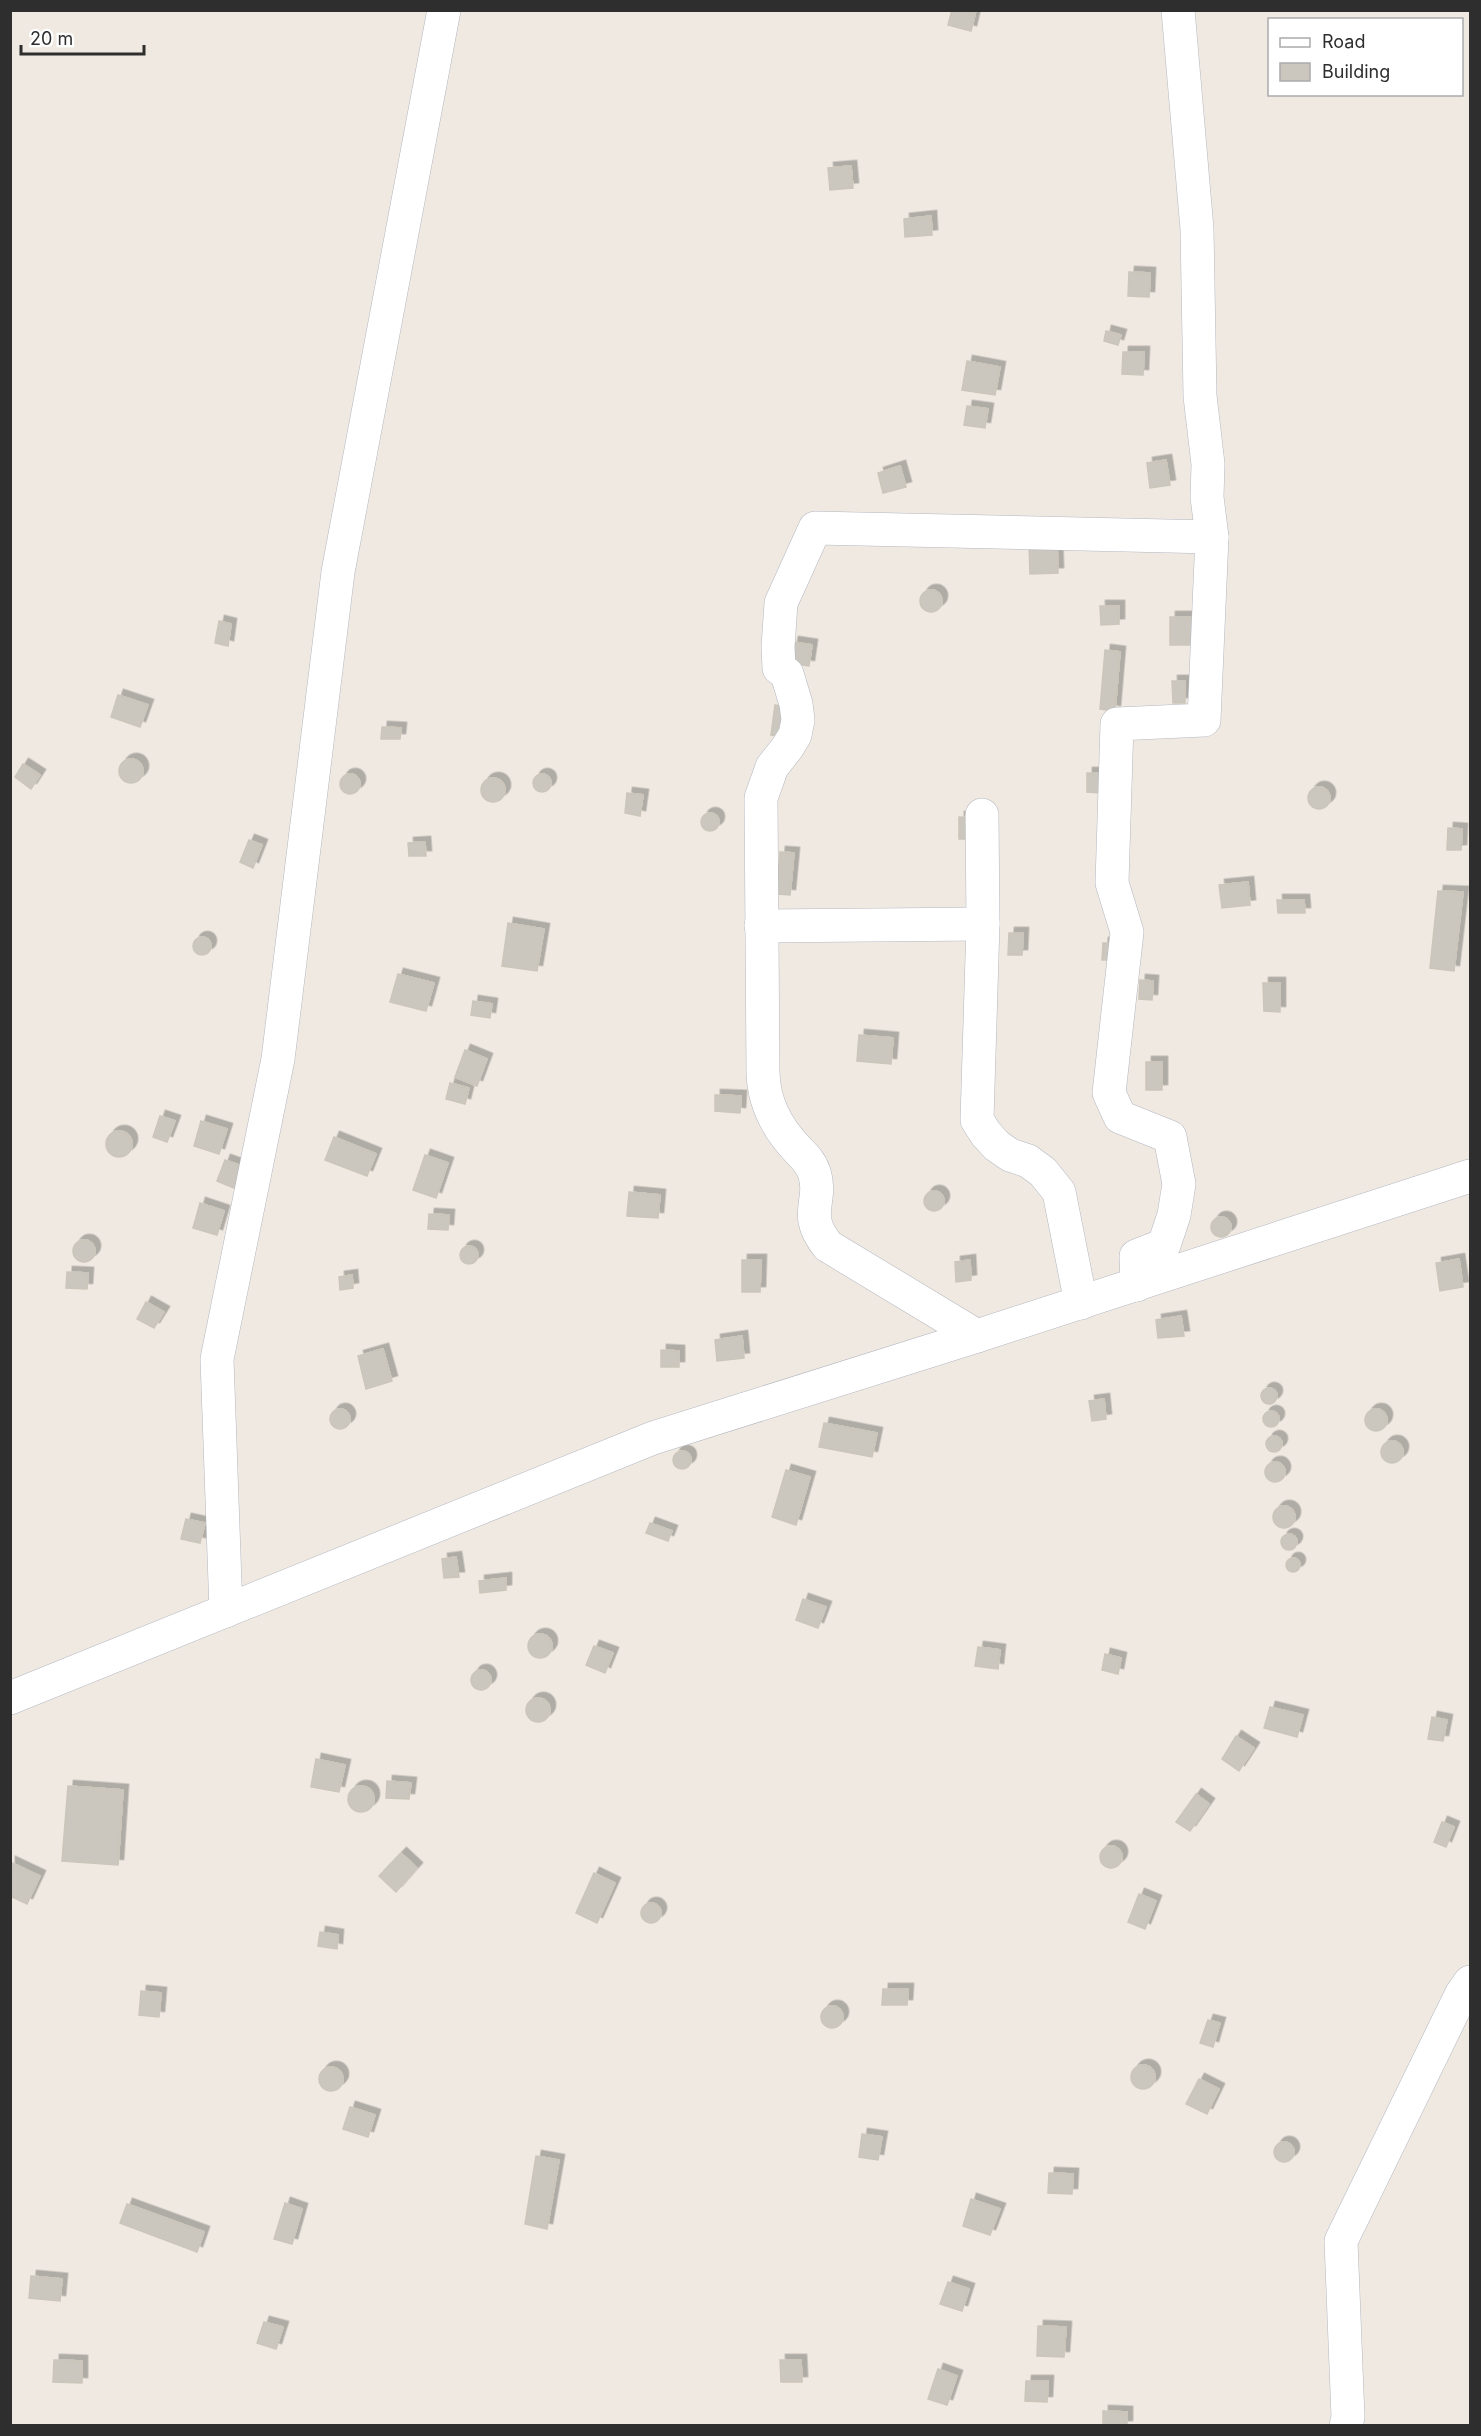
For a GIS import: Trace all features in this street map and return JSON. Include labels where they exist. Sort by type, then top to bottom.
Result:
[{"type":"street","points":[[226,1611],[217,1359],[278,1059],[338,572],[444,10]]},
{"type":"street","points":[[1137,1284],[1136,1256],[1164,1245],[1174,1215],[1179,1184],[1170,1137],[1120,1117],[1109,1093],[1127,932],[1112,883],[1117,724],[1204,720],[1212,537],[1207,496],[1208,464],[1200,396],[1197,229],[1178,10]]},
{"type":"street","points":[[977,1336],[828,1246],[821,1238],[814,1218],[813,1206],[817,1181],[813,1169],[771,1115],[763,1087],[761,798],[772,767],[795,735],[798,720],[787,674],[779,668],[781,603],[816,528],[1212,537]]},
{"type":"street","points":[[982,815],[983,924],[977,1120],[997,1146],[1043,1172],[1059,1192],[1081,1303]]},
{"type":"street","points":[[761,926],[983,924]]},
{"type":"street","points":[[10,1698],[653,1438],[1081,1303],[1470,1176]]},
{"type":"street","points":[[1346,2426],[1348,2417],[1341,2241],[1461,1995],[1470,1982]]},
{"type":"building","points":[[952,10],[976,10],[971,31],[948,25]]},
{"type":"building","points":[[851,166],[853,188],[830,190],[828,168]]},
{"type":"building","points":[[931,216],[932,235],[905,237],[904,219]]},
{"type":"building","points":[[1129,272],[1150,273],[1149,297],[1128,296]]},
{"type":"building","points":[[1106,331],[1121,335],[1118,345],[1104,341]]},
{"type":"building","points":[[1123,352],[1144,352],[1143,375],[1122,374]]},
{"type":"building","points":[[967,361],[1000,367],[995,395],[962,390]]},
{"type":"building","points":[[967,406],[988,409],[985,428],[964,425]]},
{"type":"building","points":[[1166,460],[1170,485],[1150,488],[1147,463]]},
{"type":"building","points":[[900,466],[906,487],[883,493],[878,473]]},
{"type":"building","points":[[1057,543],[1058,573],[1030,574],[1029,544]]},
{"type":"building","points":[[931,590],[939,593],[942,601],[939,609],[931,612],[923,609],[920,601],[923,593]]},
{"type":"building","points":[[1100,606],[1119,606],[1119,624],[1101,625]]},
{"type":"building","points":[[1170,617],[1197,617],[1197,645],[1170,645]]},
{"type":"building","points":[[219,621],[231,624],[228,646],[215,643]]},
{"type":"building","points":[[793,642],[812,645],[809,666],[789,663]]},
{"type":"building","points":[[1105,650],[1120,652],[1115,711],[1100,709]]},
{"type":"building","points":[[1172,681],[1185,681],[1185,703],[1173,703]]},
{"type":"building","points":[[118,695],[148,705],[140,727],[111,717]]},
{"type":"building","points":[[775,705],[792,708],[788,737],[771,735]]},
{"type":"building","points":[[382,727],[401,728],[400,739],[381,739]]},
{"type":"building","points":[[126,759],[136,759],[143,766],[143,776],[136,783],[126,783],[119,776],[119,766]]},
{"type":"building","points":[[23,764],[40,775],[31,789],[15,777]]},
{"type":"building","points":[[1087,773],[1101,773],[1101,793],[1087,792]]},
{"type":"building","points":[[350,774],[357,777],[360,784],[357,791],[350,794],[343,791],[340,784],[343,777]]},
{"type":"building","points":[[538,774],[546,774],[551,779],[549,790],[538,792],[533,787],[533,779]]},
{"type":"building","points":[[493,778],[498,779],[504,785],[504,795],[498,801],[493,802],[488,801],[482,795],[481,790],[482,785],[488,779]]},
{"type":"building","points":[[1315,787],[1323,787],[1330,794],[1330,802],[1323,809],[1315,809],[1308,802],[1308,794]]},
{"type":"building","points":[[627,793],[643,795],[640,816],[625,813]]},
{"type":"building","points":[[710,813],[718,818],[719,822],[714,830],[710,831],[702,826],[701,822],[706,814]]},
{"type":"building","points":[[959,817],[974,818],[974,839],[959,839]]},
{"type":"building","points":[[1448,828],[1462,829],[1461,850],[1447,850]]},
{"type":"building","points":[[249,840],[262,845],[253,868],[240,862]]},
{"type":"building","points":[[425,842],[426,856],[409,856],[408,843]]},
{"type":"building","points":[[780,852],[794,853],[790,895],[777,894]]},
{"type":"building","points":[[1248,882],[1250,905],[1222,908],[1219,885]]},
{"type":"building","points":[[1438,891],[1463,892],[1454,971],[1430,968]]},
{"type":"building","points":[[1277,900],[1304,900],[1305,913],[1278,913]]},
{"type":"building","points":[[508,923],[544,929],[537,971],[502,966]]},
{"type":"building","points":[[1009,933],[1023,933],[1022,955],[1008,955]]},
{"type":"building","points":[[202,937],[208,940],[211,946],[208,952],[202,955],[196,952],[193,946],[196,940]]},
{"type":"building","points":[[1103,943],[1115,943],[1114,960],[1102,960]]},
{"type":"building","points":[[398,974],[434,983],[426,1011],[390,1002]]},
{"type":"building","points":[[1140,980],[1153,981],[1152,1000],[1139,999]]},
{"type":"building","points":[[1263,983],[1280,983],[1280,1012],[1264,1011]]},
{"type":"building","points":[[473,1001],[492,1004],[490,1018],[471,1015]]},
{"type":"building","points":[[859,1035],[893,1038],[891,1064],[857,1061]]},
{"type":"building","points":[[465,1050],[487,1059],[477,1086],[455,1077]]},
{"type":"building","points":[[1146,1062],[1162,1062],[1162,1090],[1146,1090]]},
{"type":"building","points":[[450,1083],[469,1088],[465,1104],[446,1099]]},
{"type":"building","points":[[715,1095],[741,1096],[740,1113],[715,1111]]},
{"type":"building","points":[[160,1116],[175,1121],[167,1142],[153,1137]]},
{"type":"building","points":[[201,1121],[227,1129],[219,1154],[194,1146]]},
{"type":"building","points":[[119,1131],[128,1135],[132,1144],[128,1153],[119,1157],[110,1153],[106,1144],[110,1135]]},
{"type":"building","points":[[334,1137],[376,1154],[367,1176],[325,1160]]},
{"type":"building","points":[[425,1155],[448,1163],[436,1198],[413,1190]]},
{"type":"building","points":[[225,1160],[242,1166],[234,1188],[217,1181]]},
{"type":"building","points":[[934,1191],[941,1194],[944,1201],[941,1208],[934,1211],[927,1208],[924,1201],[927,1194]]},
{"type":"building","points":[[629,1192],[660,1195],[658,1218],[627,1216]]},
{"type":"building","points":[[200,1203],[224,1211],[217,1235],[193,1228]]},
{"type":"building","points":[[429,1214],[449,1215],[448,1230],[428,1229]]},
{"type":"building","points":[[1221,1217],[1228,1220],[1231,1227],[1228,1234],[1221,1237],[1214,1234],[1211,1227],[1214,1220]]},
{"type":"building","points":[[84,1240],[92,1243],[95,1251],[92,1259],[84,1262],[76,1259],[73,1251],[76,1243]]},
{"type":"building","points":[[465,1246],[473,1246],[478,1251],[476,1262],[465,1264],[460,1259],[460,1251]]},
{"type":"building","points":[[1459,1259],[1463,1287],[1440,1291],[1436,1263]]},
{"type":"building","points":[[742,1260],[761,1260],[760,1292],[742,1292]]},
{"type":"building","points":[[970,1260],[971,1280],[956,1282],[955,1262]]},
{"type":"building","points":[[67,1272],[88,1273],[87,1289],[66,1288]]},
{"type":"building","points":[[352,1275],[353,1288],[340,1290],[339,1277]]},
{"type":"building","points":[[146,1302],[164,1312],[154,1328],[137,1319]]},
{"type":"building","points":[[1181,1316],[1184,1336],[1158,1338],[1156,1320]]},
{"type":"building","points":[[742,1336],[744,1358],[717,1361],[715,1340]]},
{"type":"building","points":[[383,1349],[392,1381],[366,1389],[358,1356]]},
{"type":"building","points":[[661,1350],[679,1351],[679,1367],[661,1367]]},
{"type":"building","points":[[1266,1388],[1272,1388],[1277,1396],[1275,1402],[1266,1404],[1261,1399],[1261,1393]]},
{"type":"building","points":[[1104,1399],[1106,1419],[1092,1421],[1089,1401]]},
{"type":"building","points":[[340,1409],[347,1412],[350,1419],[347,1426],[340,1429],[333,1426],[330,1419],[333,1412]]},
{"type":"building","points":[[1376,1409],[1384,1412],[1387,1420],[1384,1428],[1376,1431],[1368,1428],[1365,1420],[1368,1412]]},
{"type":"building","points":[[1268,1411],[1274,1411],[1279,1419],[1277,1425],[1268,1427],[1263,1422],[1263,1416]]},
{"type":"building","points":[[824,1423],[877,1433],[872,1457],[819,1447]]},
{"type":"building","points":[[1271,1436],[1277,1436],[1282,1444],[1280,1450],[1271,1452],[1266,1447],[1266,1441]]},
{"type":"building","points":[[1392,1441],[1400,1444],[1403,1452],[1400,1460],[1392,1463],[1384,1460],[1381,1452],[1384,1444]]},
{"type":"building","points":[[678,1451],[686,1451],[691,1456],[689,1467],[678,1469],[673,1464],[673,1456]]},
{"type":"building","points":[[1275,1462],[1282,1465],[1285,1472],[1282,1479],[1275,1482],[1268,1479],[1265,1472],[1268,1465]]},
{"type":"building","points":[[786,1470],[810,1477],[796,1525],[772,1517]]},
{"type":"building","points":[[1284,1506],[1292,1509],[1295,1517],[1292,1525],[1284,1528],[1276,1525],[1273,1517],[1276,1509]]},
{"type":"building","points":[[186,1519],[205,1523],[200,1543],[181,1539]]},
{"type":"building","points":[[650,1523],[672,1531],[668,1541],[646,1533]]},
{"type":"building","points":[[1289,1534],[1295,1536],[1297,1542],[1295,1548],[1289,1550],[1283,1548],[1281,1542],[1283,1536]]},
{"type":"building","points":[[456,1557],[459,1577],[444,1578],[442,1559]]},
{"type":"building","points":[[1290,1558],[1296,1558],[1300,1565],[1296,1572],[1290,1572],[1286,1568],[1286,1562]]},
{"type":"building","points":[[506,1578],[506,1590],[480,1593],[479,1581]]},
{"type":"building","points":[[803,1599],[826,1607],[818,1628],[796,1620]]},
{"type":"building","points":[[540,1634],[545,1635],[551,1641],[551,1651],[545,1657],[540,1658],[535,1657],[529,1651],[528,1646],[529,1641],[535,1635]]},
{"type":"building","points":[[594,1646],[613,1653],[605,1673],[586,1665]]},
{"type":"building","points":[[978,1647],[1000,1650],[998,1669],[975,1666]]},
{"type":"building","points":[[1105,1654],[1121,1658],[1118,1674],[1102,1670]]},
{"type":"building","points":[[477,1670],[485,1670],[491,1676],[491,1684],[485,1690],[477,1690],[471,1684],[471,1676]]},
{"type":"building","points":[[538,1698],[546,1702],[550,1710],[546,1718],[538,1722],[530,1718],[526,1710],[530,1702]]},
{"type":"building","points":[[1270,1707],[1303,1715],[1297,1737],[1264,1728]]},
{"type":"building","points":[[1432,1717],[1447,1720],[1443,1741],[1428,1739]]},
{"type":"building","points":[[1236,1736],[1254,1748],[1239,1771],[1222,1759]]},
{"type":"building","points":[[316,1759],[345,1765],[339,1792],[311,1787]]},
{"type":"building","points":[[387,1781],[411,1783],[409,1799],[386,1798]]},
{"type":"building","points":[[68,1786],[123,1790],[118,1865],[62,1861]]},
{"type":"building","points":[[361,1786],[370,1790],[374,1799],[370,1808],[361,1812],[352,1808],[348,1799],[352,1790]]},
{"type":"building","points":[[1196,1794],[1209,1804],[1190,1831],[1176,1822]]},
{"type":"building","points":[[1442,1822],[1454,1827],[1446,1847],[1434,1842]]},
{"type":"building","points":[[1107,1846],[1115,1846],[1122,1853],[1122,1861],[1115,1868],[1107,1868],[1100,1861],[1100,1853]]},
{"type":"building","points":[[401,1853],[417,1868],[396,1892],[379,1876]]},
{"type":"building","points":[[10,1862],[40,1876],[27,1904],[10,1896]]},
{"type":"building","points":[[594,1873],[615,1883],[597,1923],[576,1913]]},
{"type":"building","points":[[1139,1894],[1156,1901],[1145,1929],[1128,1922]]},
{"type":"building","points":[[651,1903],[658,1906],[661,1913],[658,1920],[651,1923],[644,1920],[641,1913],[644,1906]]},
{"type":"building","points":[[320,1932],[338,1935],[337,1949],[318,1946]]},
{"type":"building","points":[[883,1989],[908,1989],[907,2005],[882,2005]]},
{"type":"building","points":[[141,1991],[161,1993],[159,2017],[139,2015]]},
{"type":"building","points":[[832,2006],[840,2009],[843,2017],[840,2025],[832,2028],[824,2025],[821,2017],[824,2009]]},
{"type":"building","points":[[1208,2020],[1220,2023],[1213,2047],[1200,2043]]},
{"type":"building","points":[[1143,2065],[1148,2066],[1154,2072],[1154,2082],[1148,2088],[1143,2089],[1138,2088],[1132,2082],[1131,2077],[1132,2072],[1138,2066]]},
{"type":"building","points":[[331,2067],[340,2070],[343,2079],[340,2088],[331,2091],[322,2088],[319,2079],[322,2070]]},
{"type":"building","points":[[1199,2079],[1219,2089],[1207,2114],[1186,2104]]},
{"type":"building","points":[[350,2107],[375,2115],[368,2137],[343,2129]]},
{"type":"building","points":[[862,2134],[882,2137],[878,2160],[859,2157]]},
{"type":"building","points":[[1284,2142],[1291,2145],[1294,2152],[1291,2159],[1284,2162],[1277,2159],[1274,2152],[1277,2145]]},
{"type":"building","points":[[536,2156],[559,2160],[547,2229],[525,2224]]},
{"type":"building","points":[[1049,2173],[1073,2174],[1072,2194],[1048,2193]]},
{"type":"building","points":[[971,2199],[1000,2209],[990,2235],[963,2226]]},
{"type":"building","points":[[285,2203],[302,2209],[292,2244],[274,2239]]},
{"type":"building","points":[[127,2204],[204,2232],[197,2252],[120,2223]]},
{"type":"building","points":[[31,2276],[62,2279],[60,2301],[29,2298]]},
{"type":"building","points":[[948,2282],[969,2289],[962,2311],[940,2304]]},
{"type":"building","points":[[264,2322],[283,2327],[276,2349],[257,2343]]},
{"type":"building","points":[[1038,2326],[1066,2327],[1064,2357],[1037,2356]]},
{"type":"building","points":[[54,2360],[82,2361],[82,2383],[53,2382]]},
{"type":"building","points":[[780,2360],[801,2360],[802,2382],[781,2382]]},
{"type":"building","points":[[938,2369],[957,2376],[947,2405],[928,2399]]},
{"type":"building","points":[[1026,2381],[1048,2381],[1047,2402],[1025,2401]]},
{"type":"building","points":[[1103,2411],[1127,2412],[1127,2426],[1103,2426]]}]
